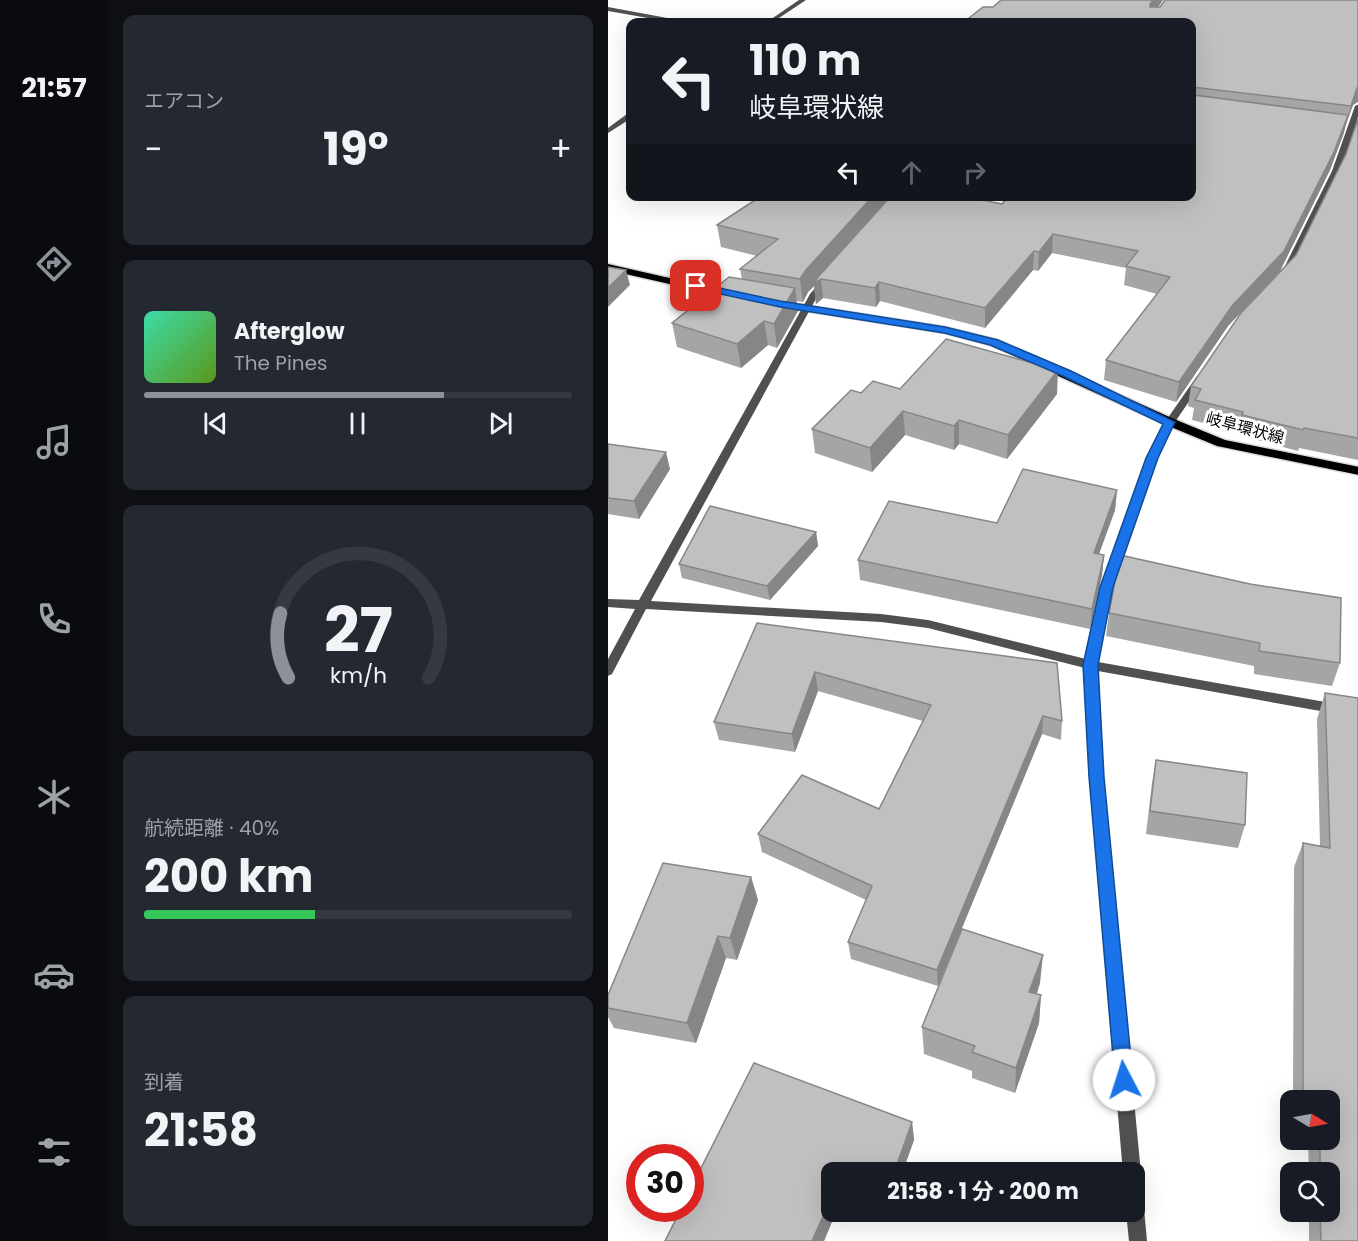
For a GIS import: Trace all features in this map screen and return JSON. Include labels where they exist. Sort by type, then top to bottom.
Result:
[{"type":"main road","points":[[608,267],[747,298]]},
{"type":"main road","name":"岐阜環状線","points":[[769,302],[945,330],[994,342],[1170,422],[1222,443],[1358,471]]},
{"type":"street","points":[[776,18],[803,0]]},
{"type":"street","points":[[608,9],[656,18]]},
{"type":"street","points":[[1278,281],[1286,273],[1336,171],[1348,128],[1358,106]]},
{"type":"street","points":[[608,131],[626,119]]},
{"type":"street","points":[[608,671],[642,605],[814,294],[829,278]]},
{"type":"street","points":[[1131,1162],[1097,777],[1091,665],[1106,587],[1152,458],[1170,422],[1208,366]]},
{"type":"street","points":[[608,603],[881,618],[928,624],[1091,665],[1358,712]]},
{"type":"street","points":[[1136,1222],[1138,1241]]},
{"type":"building","points":[[1001,0],[1153,0],[1150,7],[1160,7],[1165,0],[1358,0],[1358,87],[1351,106],[1196,87],[1196,18],[969,18],[983,7],[993,7]]},
{"type":"building","points":[[1196,95],[1348,115],[1334,152],[1284,251],[1232,306],[1179,382],[1106,360],[1170,277],[1126,266],[1138,251],[1053,234],[1039,252],[1034,251],[985,308],[879,282],[875,288],[821,279],[813,284],[886,201],[987,201],[1002,204],[1004,201],[1196,201]]},
{"type":"building","points":[[1358,119],[1358,438],[1304,428],[1303,430],[1242,415],[1243,412],[1195,400],[1201,389],[1191,386],[1241,313],[1296,255],[1346,154]]},
{"type":"building","points":[[753,201],[868,201],[800,279],[740,269],[778,239],[717,225]]},
{"type":"building","points":[[608,267],[626,270],[608,288]]},
{"type":"building","points":[[729,277],[795,288],[774,324],[764,321],[737,344],[672,323]]},
{"type":"building","points":[[946,339],[1058,370],[1008,435],[959,420],[954,426],[903,411],[870,448],[812,429],[851,390],[861,393],[873,381],[900,389]]},
{"type":"building","points":[[608,444],[666,452],[634,501],[608,498]]},
{"type":"building","points":[[1023,469],[1117,490],[1094,553],[1104,555],[1092,609],[858,560],[889,501],[997,523]]},
{"type":"building","points":[[710,506],[816,532],[767,586],[679,564]]},
{"type":"building","points":[[1120,555],[1250,584],[1341,598],[1340,663],[1259,651],[1260,643],[1109,613]]},
{"type":"building","points":[[757,623],[1057,663],[1062,721],[1043,716],[937,970],[848,942],[872,886],[758,834],[802,775],[879,809],[931,705],[815,672],[792,734],[714,722]]},
{"type":"building","points":[[1325,693],[1358,698],[1358,1241],[1321,1241],[1320,1222],[1340,1222],[1340,1162],[1320,1162],[1320,1150],[1340,1150],[1340,1090],[1303,1090],[1303,843],[1330,848]]},
{"type":"building","points":[[1156,760],[1247,773],[1245,825],[1150,811]]},
{"type":"building","points":[[663,863],[751,877],[730,938],[718,936],[687,1023],[608,1008],[608,995]]},
{"type":"building","points":[[962,929],[1043,955],[1029,992],[1041,995],[1016,1068],[972,1052],[975,1046],[922,1027]]},
{"type":"building","points":[[754,1063],[912,1122],[898,1162],[821,1162],[821,1221],[812,1241],[665,1241],[674,1222],[704,1222],[704,1162]]},
{"type":"route","points":[[696,286],[780,304],[945,330],[994,342],[1170,422],[1152,458],[1106,587],[1091,665],[1097,777],[1124,1080]]}]
